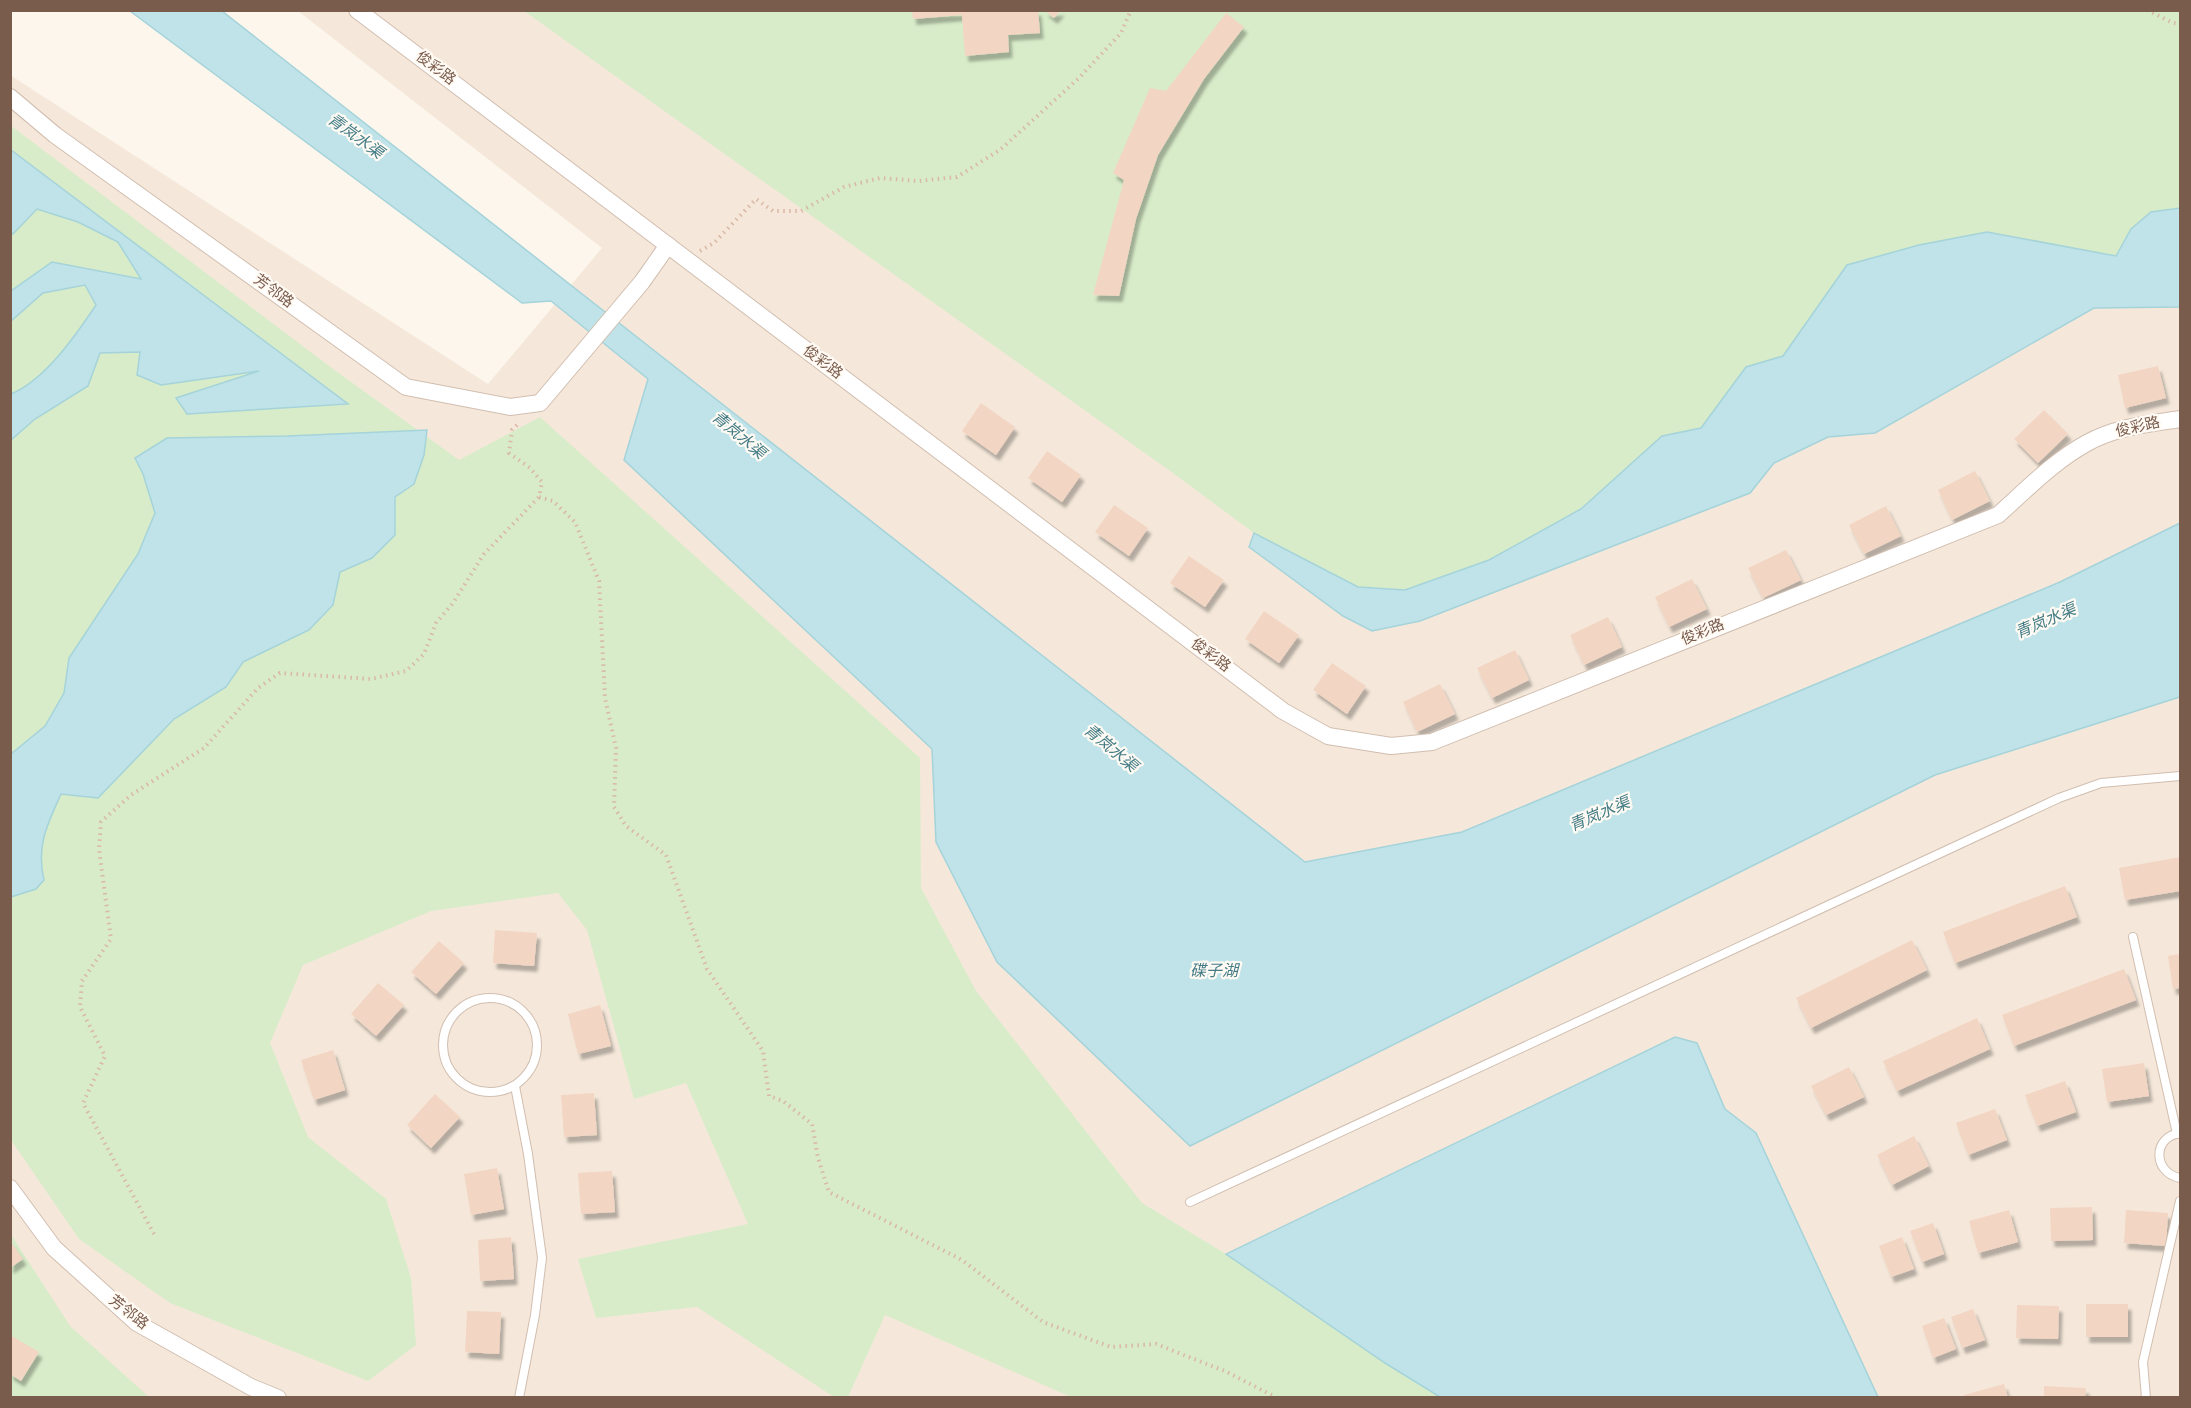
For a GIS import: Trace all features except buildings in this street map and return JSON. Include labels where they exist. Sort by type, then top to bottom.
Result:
[{"type":"street","name":"俊彩路","points":[[357,10],[1283,711],[1328,736],[1391,746],[1432,742],[1998,515],[2044,474],[2088,442],[2126,428],[2181,419]]},
{"type":"street","name":"芳邻路","points":[[10,97],[65,142],[406,387],[510,407],[540,403],[642,282],[668,245]]},
{"type":"street","name":"芳邻路","points":[[10,1188],[54,1248],[137,1323],[251,1387],[278,1398]]},
{"type":"lane","points":[[1190,1202],[2059,798],[2101,783],[2181,776]]},
{"type":"lane","points":[[2133,937],[2179,1133],[2164,1142],[2159,1157],[2165,1171],[2171,1176],[2181,1178]]},
{"type":"lane","points":[[494,998],[514,1004],[527,1014],[534,1026],[538,1042],[535,1061],[527,1075],[515,1086],[496,1092],[479,1091],[456,1078],[446,1064],[443,1049],[444,1032],[458,1010],[477,999],[494,998]]},
{"type":"lane","points":[[515,1086],[528,1155],[542,1258],[535,1315],[519,1398]]},
{"type":"lane","points":[[2146,1398],[2143,1362],[2181,1201]]},
{"type":"path","points":[[685,258],[714,243],[756,199],[773,211],[801,211],[844,187],[880,178],[918,181],[957,177],[1001,149],[1079,78],[1121,33],[1131,10]]},
{"type":"path","points":[[2147,10],[2173,23],[2181,24]]},
{"type":"path","points":[[154,1234],[82,1103],[105,1056],[80,1007],[82,981],[111,939],[99,849],[101,822],[130,795],[204,748],[258,688],[280,673],[371,679],[406,671],[424,654],[436,623],[453,603],[484,554],[539,497],[542,482],[530,468],[509,453],[512,430],[519,423]]},
{"type":"path","points":[[539,497],[553,501],[575,522],[599,581],[605,698],[616,748],[614,807],[627,826],[666,855],[707,969],[763,1051],[769,1096],[783,1101],[812,1124],[818,1158],[829,1192],[962,1260],[1043,1322],[1111,1347],[1156,1344],[1227,1372],[1277,1398]]},
{"type":"shaded area","points":[[298,11],[2180,11],[2180,1397],[11,1397],[10,75],[488,384],[602,248]]},
{"type":"green space","points":[[524,11],[2180,11],[2180,208],[2151,212],[2131,229],[2116,256],[1987,232],[1919,245],[1847,265],[1783,356],[1746,367],[1701,428],[1662,437],[1581,509],[1489,560],[1405,590],[1358,587],[1254,533]]},
{"type":"green space","points":[[10,125],[329,366],[459,460],[540,417],[920,758],[921,888],[976,991],[1142,1203],[1226,1254],[1385,1363],[1440,1397],[1071,1397],[885,1315],[848,1397],[834,1397],[697,1307],[596,1318],[578,1259],[748,1224],[686,1083],[634,1099],[587,930],[558,893],[431,911],[303,965],[270,1043],[308,1137],[386,1199],[411,1278],[416,1345],[368,1381],[170,1303],[79,1239],[11,1140]]},
{"type":"green space","points":[[10,1233],[70,1326],[149,1397],[11,1397]]},
{"type":"water","name":"碟子湖","points":[[130,11],[222,11],[1305,862],[1462,832],[2060,582],[2180,523],[2180,697],[1935,775],[1190,1146],[997,962],[936,842],[932,749],[624,460],[648,379],[551,301],[522,303]]},
{"type":"water","points":[[10,150],[348,404],[187,414],[176,398],[259,371],[161,385],[137,375],[140,352],[100,353],[88,386],[35,419],[11,440],[11,394],[48,368],[96,305],[85,285],[43,293],[11,321],[11,291],[52,262],[141,279],[118,242],[78,222],[37,209],[13,234],[11,232]]},
{"type":"water","points":[[2180,208],[2180,307],[2094,308],[1875,433],[1828,437],[1774,463],[1750,493],[1420,621],[1372,631],[1343,616],[1249,547],[1254,533],[1358,587],[1405,590],[1489,560],[1581,509],[1662,436],[1701,428],[1746,367],[1783,356],[1847,265],[1919,245],[1987,232],[2116,256],[2131,229],[2151,212]]},
{"type":"water","points":[[427,430],[424,455],[414,484],[395,497],[395,535],[372,558],[340,572],[333,605],[309,630],[243,662],[226,687],[174,719],[98,798],[61,794],[47,826],[42,846],[44,880],[36,889],[11,897],[11,754],[45,726],[64,693],[69,658],[138,554],[155,513],[143,474],[135,458],[167,438]]},
{"type":"water","points":[[1675,1037],[1697,1043],[1725,1109],[1756,1133],[1878,1397],[1440,1397],[1385,1363],[1226,1254]]},
{"type":"water label","name":"青岚水渠","points":[[355,137]]},
{"type":"water label","name":"青岚水渠","points":[[738,436]]},
{"type":"water label","name":"青岚水渠","points":[[2046,622]]},
{"type":"water label","name":"青岚水渠","points":[[1110,749]]},
{"type":"water label","name":"青岚水渠","points":[[1600,815]]}]
